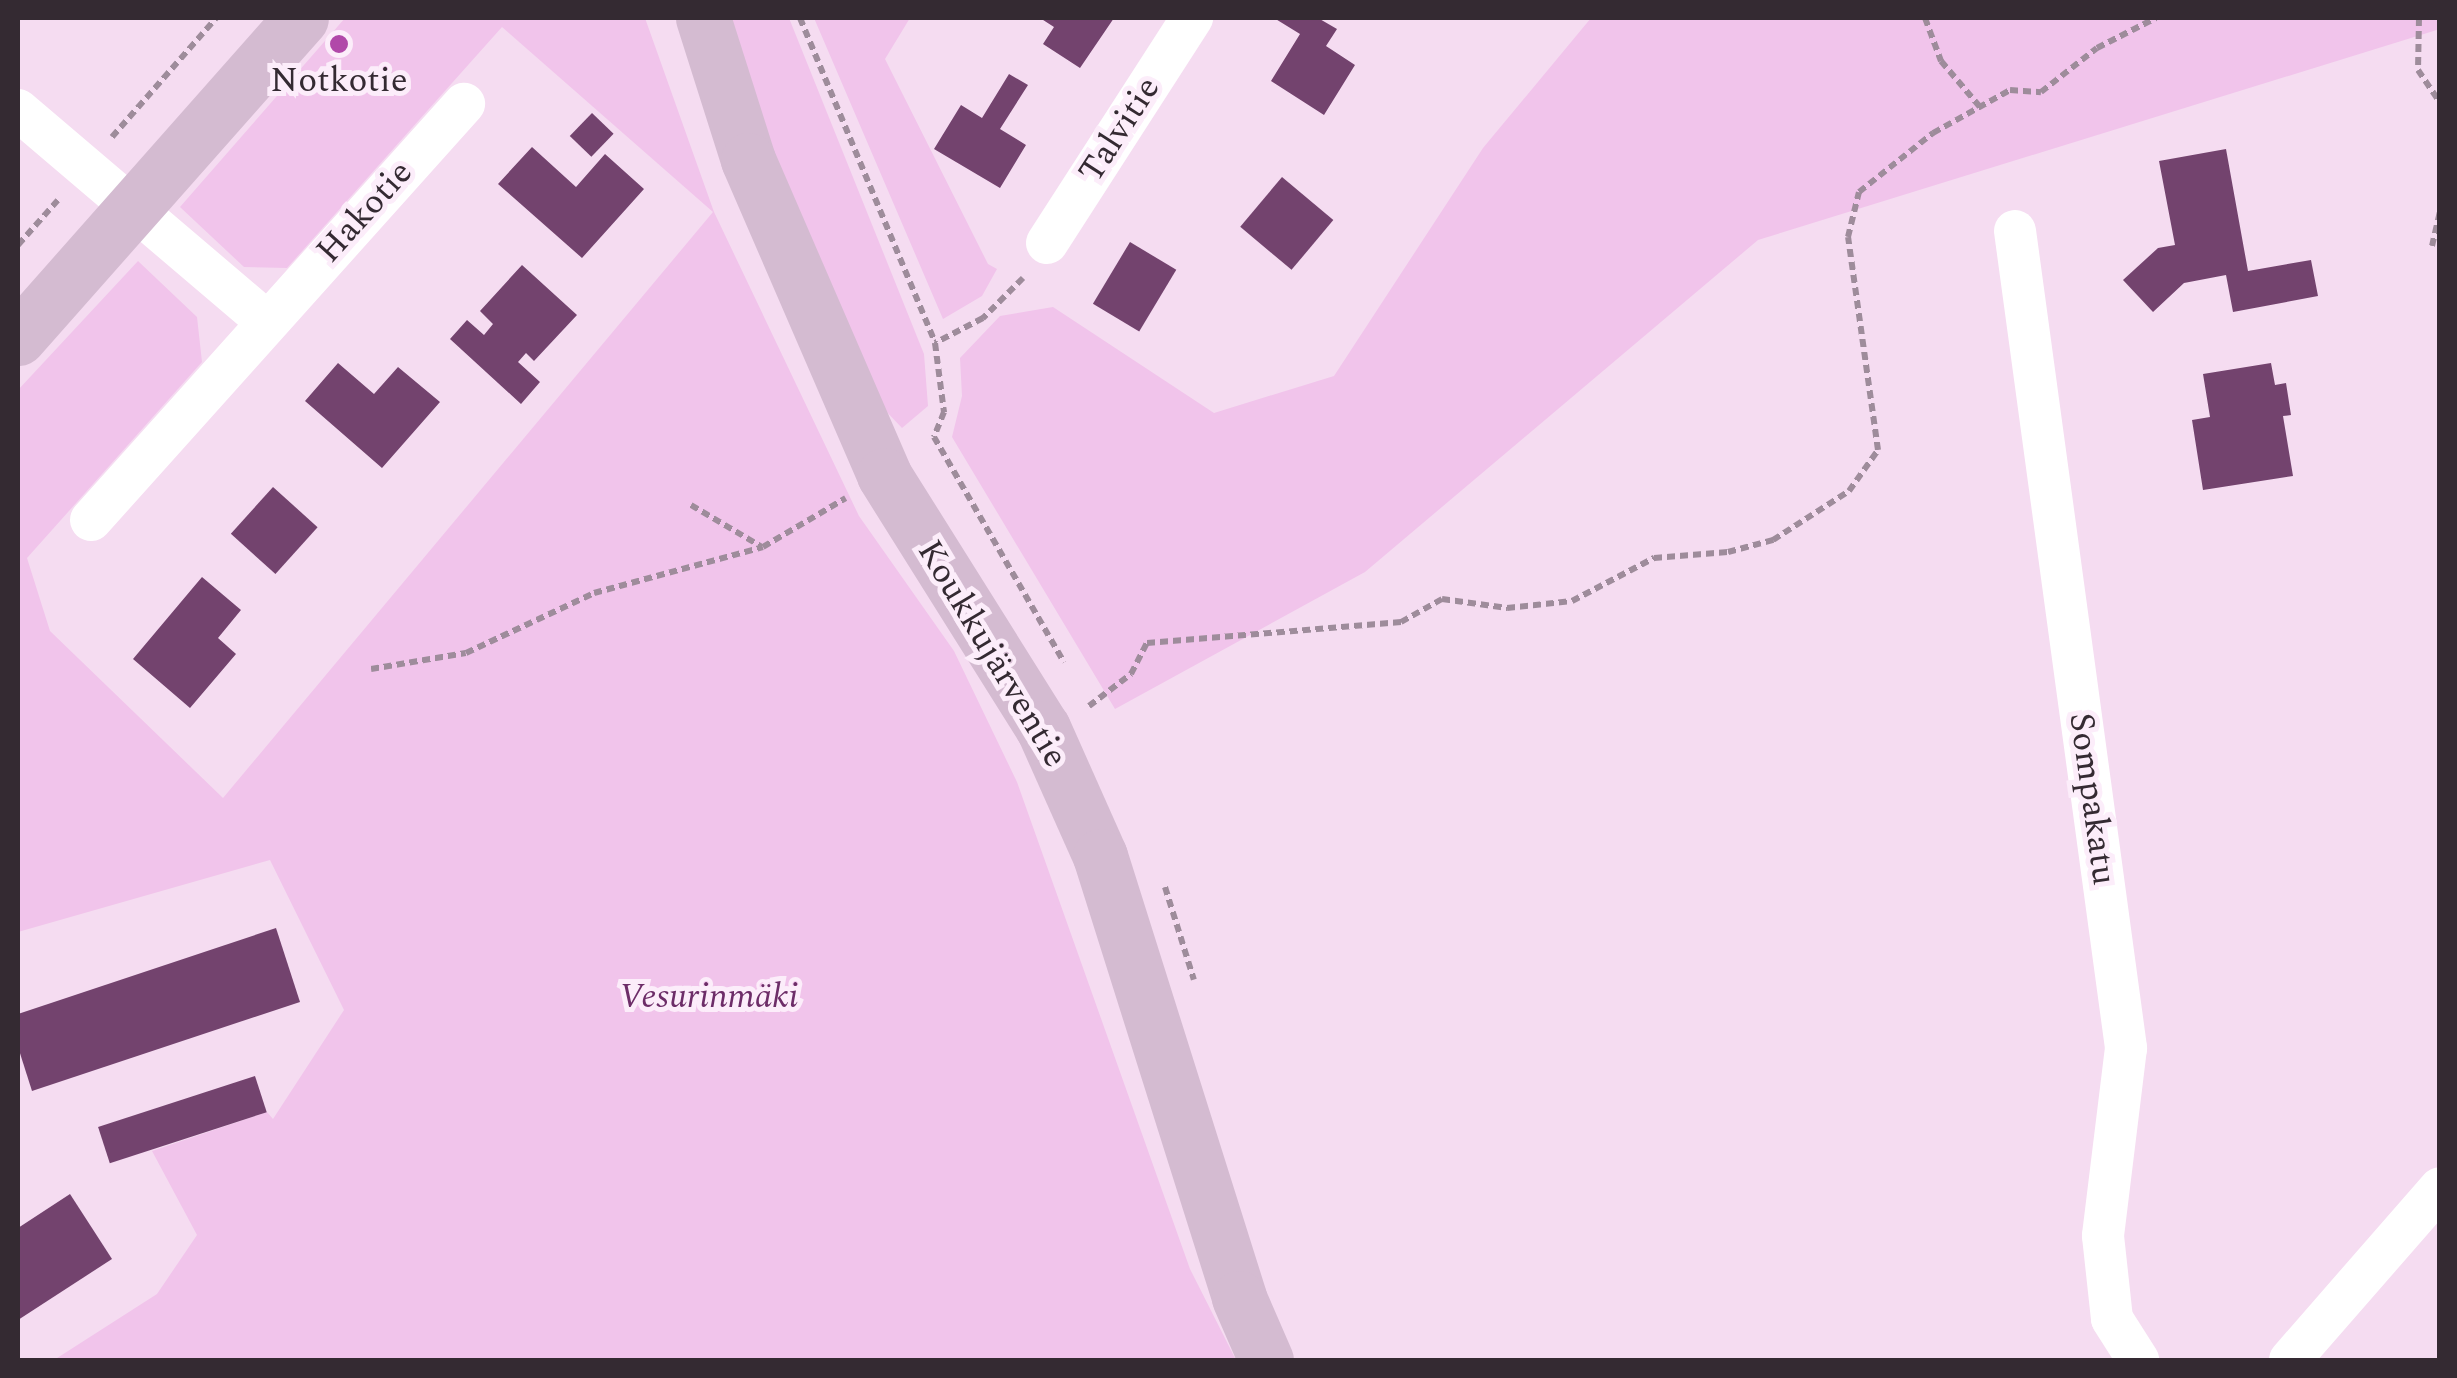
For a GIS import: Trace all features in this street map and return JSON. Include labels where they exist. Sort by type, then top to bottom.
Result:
[{"type":"street","points":[[18,338],[301,18]]},
{"type":"street","name":"Koukkujärventie","points":[[703,18],[748,160],[884,475],[1043,728],[1100,856],[1239,1298],[1266,1360]]},
{"type":"street","name":"Talvitie","points":[[1047,243],[1192,18]]},
{"type":"street","name":"Hakotie","points":[[91,520],[266,320],[464,104]]},
{"type":"street","points":[[18,110],[266,320]]},
{"type":"street","name":"Sompakatu","points":[[2014,231],[2126,1048],[2103,1236],[2112,1319],[2138,1360]]},
{"type":"street","points":[[2290,1360],[2440,1188]]},
{"type":"path","points":[[18,246],[216,18]]},
{"type":"path","points":[[800,18],[935,344]]},
{"type":"path","points":[[1924,18],[1941,61],[1980,107]]},
{"type":"path","points":[[1089,706],[1130,674],[1147,643],[1401,622],[1442,599],[1507,608],[1572,600],[1654,558],[1728,552],[1773,540],[1848,491],[1878,450],[1848,237],[1859,192],[1933,133],[2010,90],[2041,92],[2097,48],[2156,18]]},
{"type":"path","points":[[2419,18],[2418,70],[2440,103]]},
{"type":"path","points":[[2432,246],[2440,212]]},
{"type":"path","points":[[371,669],[466,653],[594,593],[763,547],[884,475]]},
{"type":"path","points":[[691,505],[763,547]]},
{"type":"green space","name":"Vesurinmäki","points":[[345,18],[645,18],[714,212],[859,516],[954,651],[1017,782],[1190,1269],[1236,1360],[54,1360],[157,1294],[197,1235],[152,1151],[267,1112],[273,1119],[344,1010],[270,860],[18,932],[18,390],[138,261],[197,317],[202,362],[27,558],[50,631],[223,798],[713,212],[502,27],[287,268],[244,267],[180,207]]},
{"type":"green space","points":[[727,18],[789,18],[924,354],[928,406],[902,428],[882,407],[758,118]]},
{"type":"green space","points":[[814,18],[910,18],[885,59],[988,264],[997,269],[982,296],[943,319]]},
{"type":"green space","points":[[1591,18],[2439,18],[2440,29],[1758,240],[1365,572],[1115,709],[952,437],[962,396],[960,358],[1000,316],[1053,307],[1214,413],[1334,376],[1483,148]]},
{"type":"building","points":[[1040,18],[1114,18],[1080,68],[1043,44],[1054,27]]},
{"type":"building","points":[[1274,18],[1318,18],[1337,29],[1326,46],[1355,65],[1324,115],[1271,81],[1300,34]]},
{"type":"building","points":[[1009,74],[1028,85],[1000,129],[1026,145],[1000,188],[934,149],[961,105],[982,118]]},
{"type":"building","points":[[592,113],[614,134],[591,157],[570,136]]},
{"type":"building","points":[[532,147],[576,187],[605,154],[644,189],[582,258],[498,184]]},
{"type":"building","points":[[2226,149],[2248,271],[2311,260],[2318,296],[2233,312],[2226,275],[2184,283],[2153,312],[2123,280],[2158,248],[2175,245],[2159,161]]},
{"type":"building","points":[[1282,177],[1333,220],[1292,270],[1240,227]]},
{"type":"building","points":[[1130,242],[1176,270],[1139,332],[1093,304]]},
{"type":"building","points":[[522,265],[577,315],[534,361],[526,353],[518,362],[540,382],[521,404],[450,339],[467,320],[484,335],[493,324],[480,311]]},
{"type":"building","points":[[338,363],[374,394],[398,367],[440,402],[382,468],[305,401]]},
{"type":"building","points":[[2271,363],[2275,385],[2286,383],[2291,415],[2283,416],[2293,476],[2203,490],[2192,420],[2210,417],[2203,374]]},
{"type":"building","points":[[273,487],[318,527],[275,574],[231,534]]},
{"type":"building","points":[[202,577],[241,610],[218,638],[236,654],[190,708],[133,659]]},
{"type":"building","points":[[276,928],[300,1002],[32,1091],[18,1047],[18,1014]]},
{"type":"building","points":[[255,1076],[267,1112],[110,1163],[98,1127]]},
{"type":"building","points":[[70,1194],[112,1259],[18,1320],[18,1228]]},
{"type":"place","name":"Notkotie","points":[[339,44]]}]
